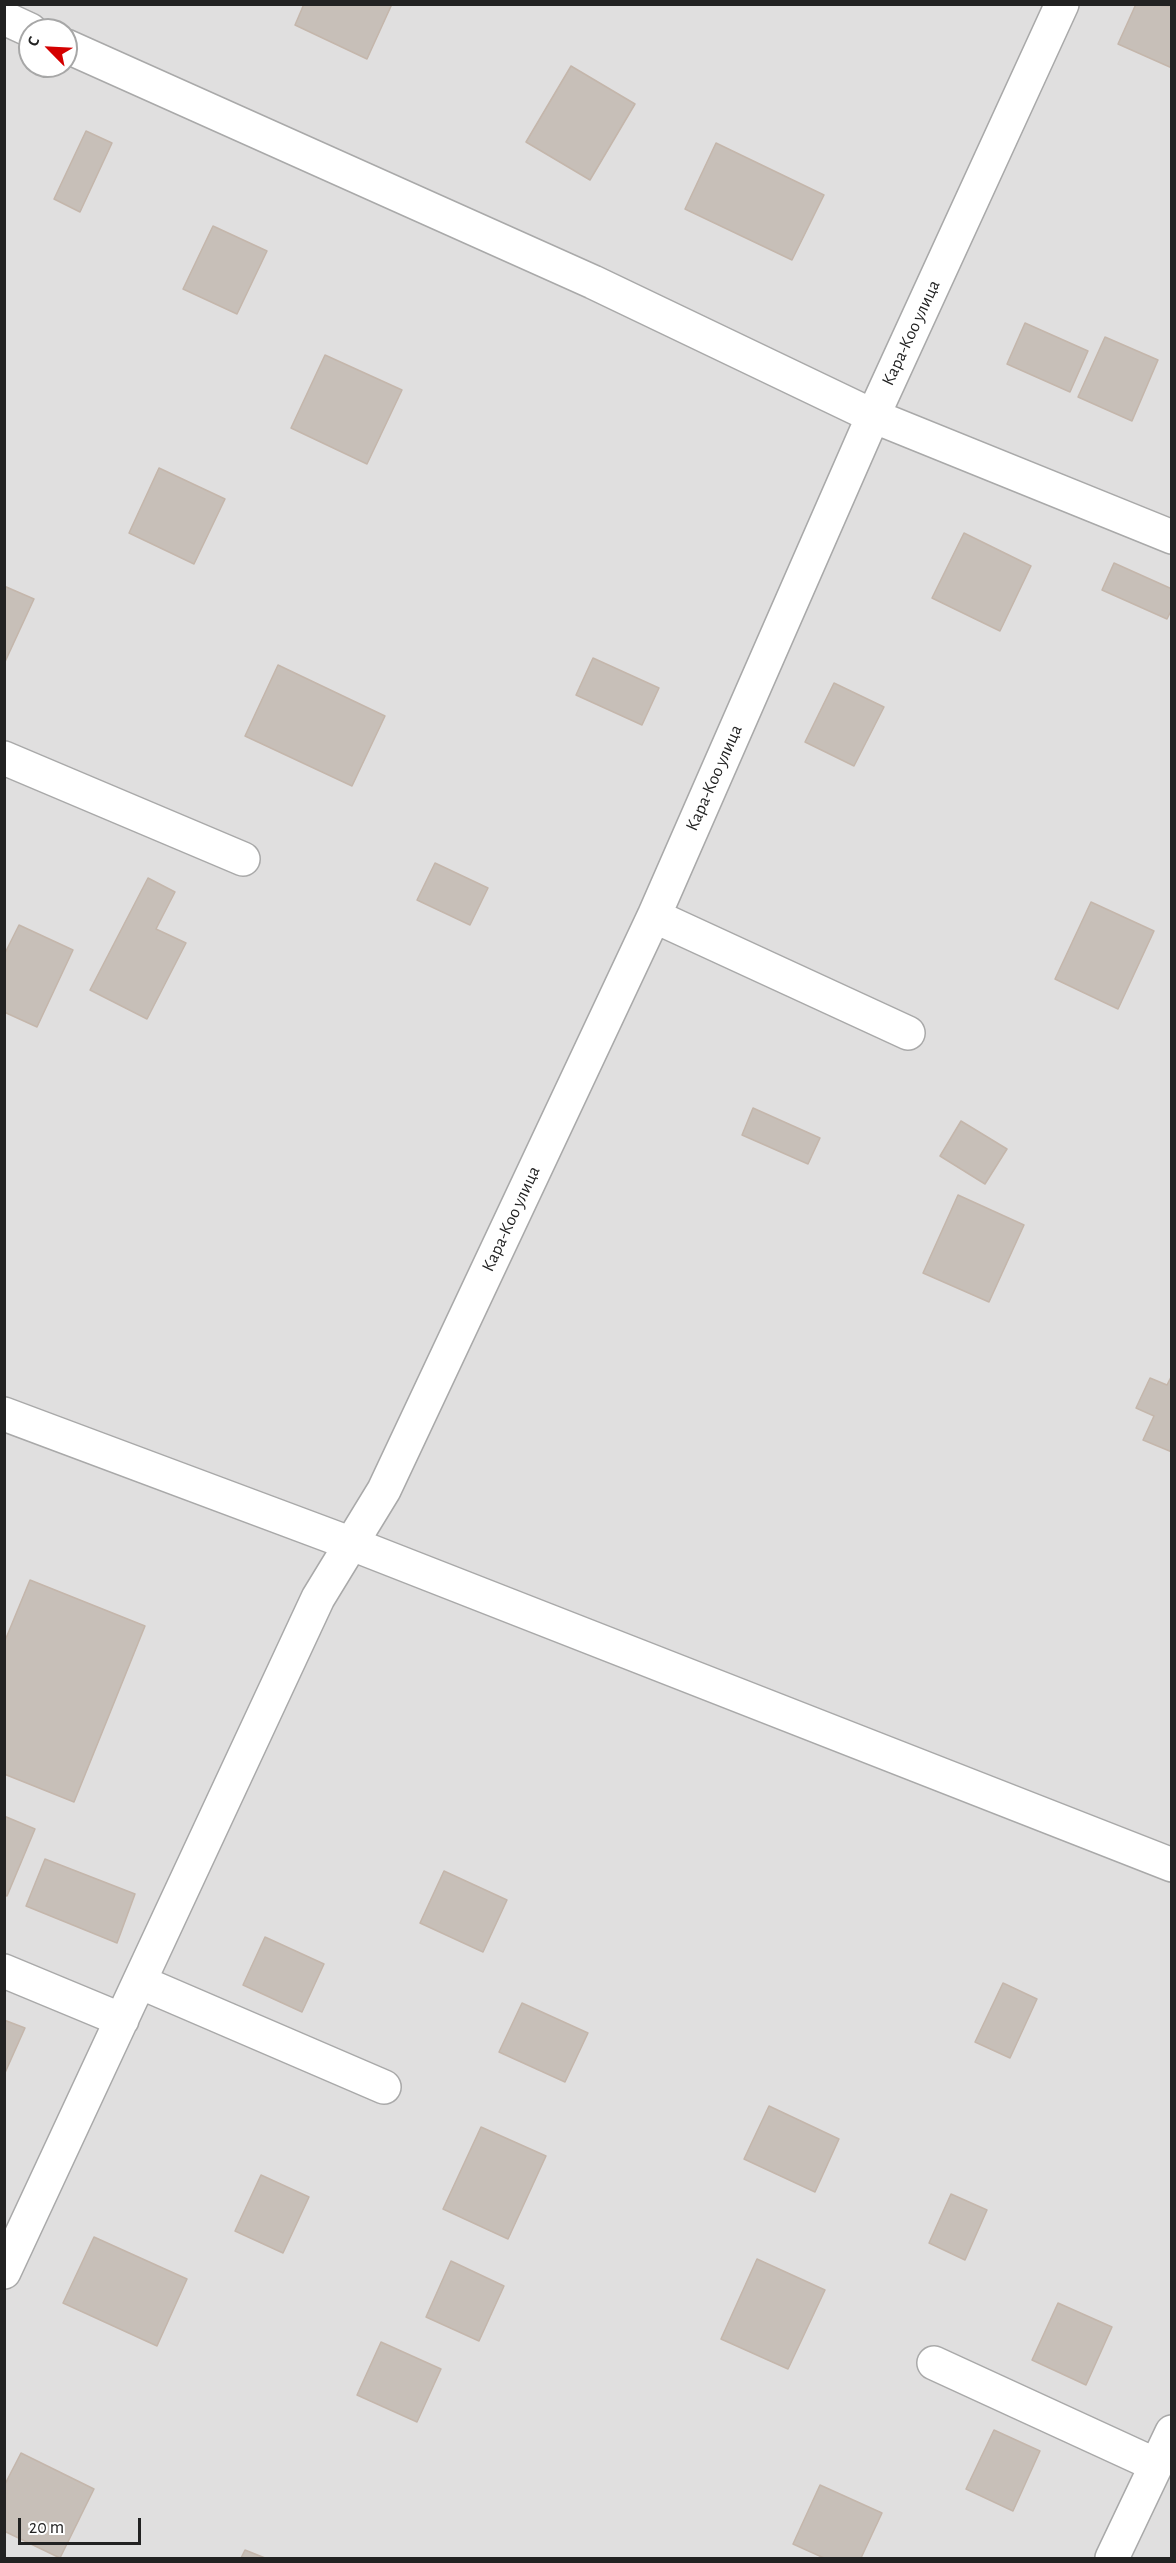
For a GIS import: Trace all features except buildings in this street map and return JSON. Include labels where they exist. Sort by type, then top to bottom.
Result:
[{"type":"street","name":"Кара-Коо улица","points":[[4,2272],[318,1598],[384,1490],[654,916],[873,416],[1062,4]]},
{"type":"street","points":[[4,18],[18,24]]},
{"type":"street","points":[[78,51],[592,282],[873,416],[1172,537]]},
{"type":"street","points":[[4,758],[243,859]]},
{"type":"street","points":[[654,916],[908,1033]]},
{"type":"street","points":[[4,1414],[352,1544],[1172,1865]]},
{"type":"street","points":[[4,1971],[122,2020]]},
{"type":"street","points":[[140,1982],[384,2087]]},
{"type":"street","points":[[934,2363],[1156,2465]]},
{"type":"street","points":[[1112,2559],[1172,2432]]},
{"type":"shaded area","points":[[5,5],[1171,5],[1171,2558],[5,2558]]}]
